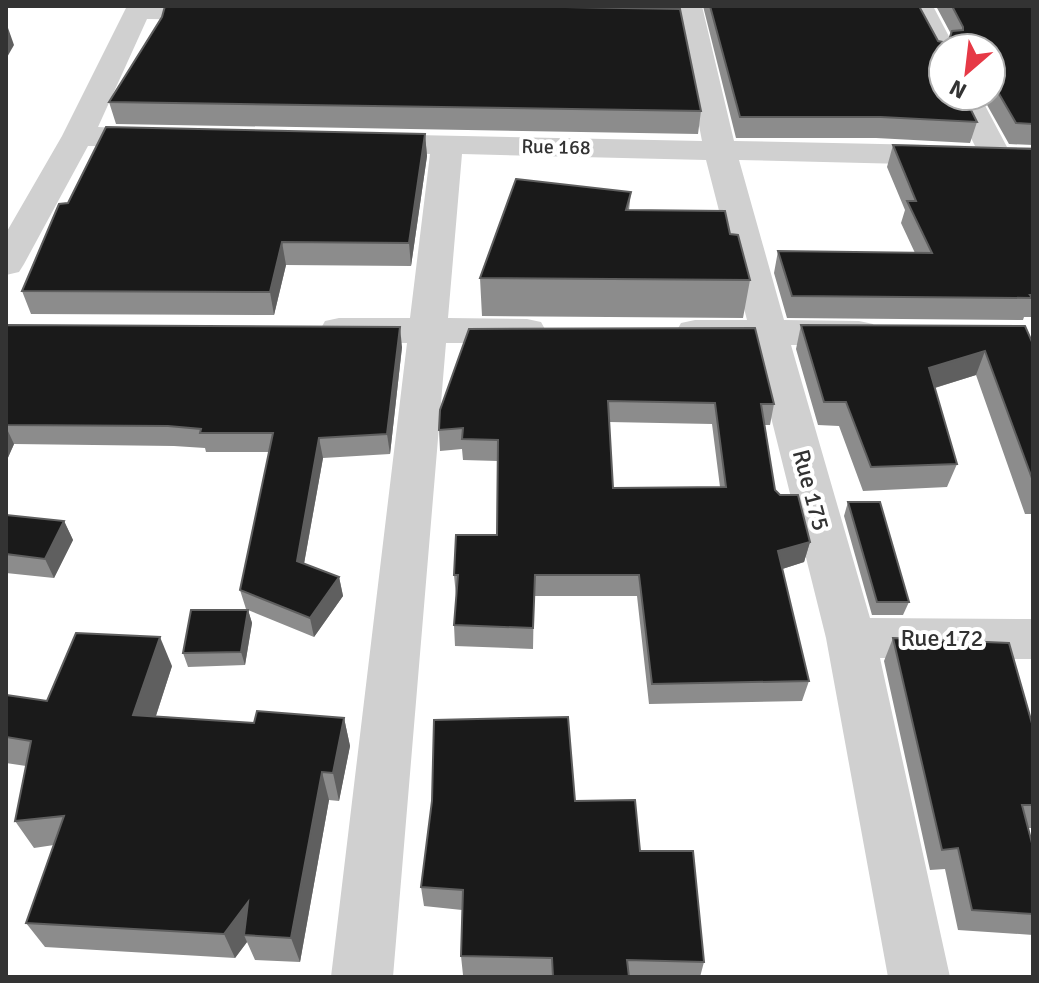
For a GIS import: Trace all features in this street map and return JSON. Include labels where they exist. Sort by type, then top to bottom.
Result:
[{"type":"street","points":[[920,6],[933,32]]},
{"type":"street","points":[[6,264],[78,136],[139,8],[249,12]]},
{"type":"street","name":"Rue 175","points":[[681,15],[851,638],[919,977]]},
{"type":"street","points":[[973,112],[996,157]]},
{"type":"street","points":[[78,136],[186,138]]},
{"type":"street","name":"Rue 168","points":[[339,142],[1033,157]]},
{"type":"street","points":[[362,977],[447,145]]},
{"type":"street","points":[[304,330],[568,331]]},
{"type":"street","points":[[661,332],[893,334]]},
{"type":"street","name":"Rue 172","points":[[851,638],[1033,639]]},
{"type":"building","points":[[165,6],[680,9],[701,111],[109,102],[162,17]]},
{"type":"building","points":[[710,6],[919,6],[933,32],[927,32],[927,112],[972,112],[977,122],[881,117],[740,117]]},
{"type":"building","points":[[952,6],[1033,6],[1033,124],[1016,123],[1007,108],[1007,32],[952,32],[963,30]]},
{"type":"building","points":[[106,127],[425,134],[409,243],[282,242],[270,292],[22,291],[59,204],[68,203]]},
{"type":"building","points":[[893,145],[1033,149],[1032,298],[792,296],[778,251],[932,253],[907,201],[916,201]]},
{"type":"building","points":[[516,179],[631,192],[626,210],[725,211],[730,234],[738,235],[750,280],[480,278]]},
{"type":"building","points":[[7,325],[400,327],[387,434],[319,438],[297,561],[339,577],[310,618],[240,590],[273,433],[200,433],[201,429],[168,426],[6,425]]},
{"type":"building","points":[[801,325],[1025,326],[1033,344],[1033,481],[985,351],[929,368],[957,464],[871,467],[846,402],[824,402]]},
{"type":"building","points":[[755,328],[774,404],[761,404],[775,490],[780,495],[798,495],[810,542],[778,551],[809,681],[652,684],[639,575],[535,575],[533,628],[454,625],[458,575],[454,575],[456,535],[497,535],[498,440],[462,439],[463,428],[439,430],[440,410],[469,329]],"holes":[[[608,401],[715,403],[726,487],[613,488]]]},
{"type":"building","points":[[848,502],[880,502],[909,602],[877,602]]},
{"type":"building","points":[[6,515],[64,521],[45,559],[6,554]]},
{"type":"building","points":[[191,610],[248,610],[241,652],[183,653]]},
{"type":"building","points":[[76,633],[160,637],[133,715],[254,723],[257,711],[344,718],[333,773],[322,772],[291,938],[244,935],[248,902],[224,934],[26,923],[64,816],[15,821],[31,741],[6,737],[6,695],[47,701]]},
{"type":"building","points":[[893,638],[1009,643],[1033,727],[1033,805],[1022,805],[1033,847],[1033,914],[972,910],[958,848],[942,850]]},
{"type":"building","points":[[568,717],[575,801],[635,800],[640,851],[693,851],[704,962],[627,960],[629,977],[553,977],[552,958],[461,956],[463,890],[421,887],[432,801],[434,720]]}]
